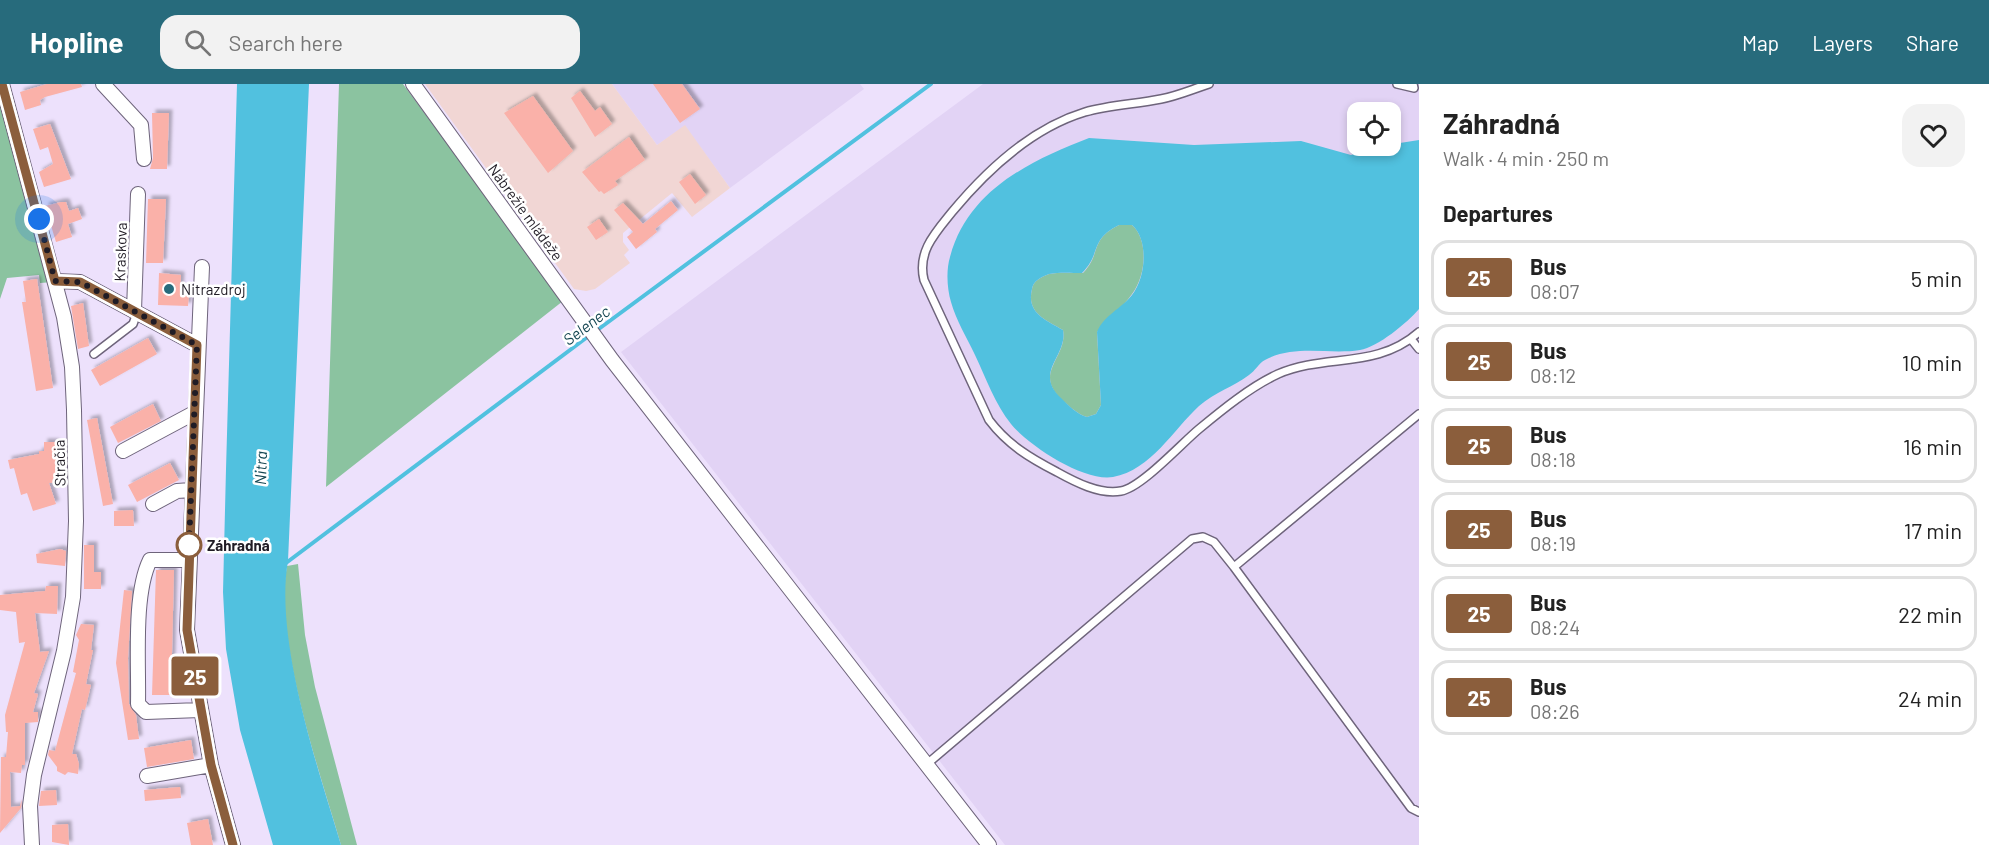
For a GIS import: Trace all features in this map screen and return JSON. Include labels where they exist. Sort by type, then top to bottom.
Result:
[{"type":"street","name":"Stračia","points":[[2,84],[55,281],[72,367],[76,521],[73,597],[64,651],[34,775],[30,806],[32,845]]},
{"type":"street","points":[[103,84],[141,125],[144,159]]},
{"type":"street","name":"Nábrežie mládeže","points":[[413,84],[612,360],[989,845]]},
{"type":"street","name":"Kraskova","points":[[136,312],[138,194]]},
{"type":"street","points":[[202,267],[194,413],[187,630],[211,765],[233,845]]},
{"type":"street","points":[[55,281],[80,282],[197,345]]},
{"type":"street","points":[[123,451],[194,413]]},
{"type":"street","points":[[153,504],[177,490],[191,490]]},
{"type":"street","points":[[188,560],[150,560],[144,572],[140,591],[138,704],[146,712],[200,710]]},
{"type":"street","points":[[147,776],[211,765]]},
{"type":"lane","points":[[1209,84],[1163,99],[1084,112],[1057,123],[991,169],[973,186],[930,239],[921,268],[924,280],[989,420],[997,430],[1009,444],[1031,459],[1065,476],[1106,491],[1123,491],[1137,484],[1200,428],[1276,375],[1309,363],[1348,362],[1371,357],[1396,348],[1419,332]]},
{"type":"lane","points":[[1397,84],[1415,87]]},
{"type":"lane","points":[[94,354],[133,324],[136,312]]},
{"type":"lane","points":[[1411,339],[1419,349]]},
{"type":"lane","points":[[1234,567],[1419,414]]},
{"type":"lane","points":[[927,764],[1192,539],[1203,537],[1214,542],[1234,567],[1411,808],[1419,812]]},
{"type":"shaded area","points":[[425,84],[612,84],[657,145],[685,125],[730,188],[692,217],[672,193],[623,233],[623,242],[629,250],[624,255],[630,263],[595,289],[586,291],[574,289]]},
{"type":"shaded area","points":[[612,84],[860,84],[864,89],[730,188],[685,126],[657,145]]},
{"type":"shaded area","points":[[983,84],[1419,84],[1419,845],[1005,845],[621,352]]},
{"type":"green space","points":[[339,84],[403,84],[563,301],[326,487]]},
{"type":"green space","points":[[0,105],[53,282],[40,283],[39,275],[7,278],[0,299]]},
{"type":"green space","points":[[1119,225],[1132,225],[1137,232],[1143,249],[1143,268],[1132,294],[1097,332],[1101,405],[1096,414],[1087,417],[1070,407],[1053,389],[1050,381],[1051,372],[1061,348],[1063,330],[1044,319],[1035,310],[1031,297],[1032,289],[1040,278],[1049,274],[1083,273],[1089,266],[1103,236]]},
{"type":"green space","points":[[298,564],[305,635],[315,687],[357,845],[341,845],[311,744],[292,667],[284,596],[287,566]]},
{"type":"water","name":"Nitra","points":[[237,84],[309,84],[285,592],[287,627],[301,703],[310,742],[341,845],[273,845],[240,730],[226,649],[223,592]]},
{"type":"water","points":[[1089,138],[1194,145],[1301,141],[1347,154],[1347,156],[1401,156],[1401,143],[1419,140],[1419,309],[1392,334],[1367,348],[1348,351],[1288,352],[1265,360],[1249,375],[1199,406],[1150,458],[1139,466],[1113,477],[1087,474],[1044,452],[1011,424],[991,391],[950,297],[948,280],[950,257],[971,213],[1004,181],[1045,157]],"holes":[[[1119,225],[1132,225],[1143,249],[1143,269],[1132,295],[1104,321],[1097,332],[1101,405],[1096,414],[1087,417],[1070,407],[1053,389],[1050,380],[1051,372],[1061,348],[1063,330],[1044,319],[1035,310],[1032,304],[1032,289],[1040,278],[1049,274],[1082,273],[1103,236]]]},
{"type":"building","points":[[47,84],[81,84],[82,87],[45,97],[40,100],[41,105],[25,110],[20,92]]},
{"type":"building","points":[[653,84],[682,84],[700,109],[680,123]]},
{"type":"building","points":[[580,91],[595,111],[600,107],[612,124],[595,137],[571,98]]},
{"type":"building","points":[[533,96],[573,151],[548,173],[504,113]]},
{"type":"building","points":[[152,113],[169,113],[167,169],[150,169],[153,158]]},
{"type":"building","points":[[50,124],[71,179],[44,187],[39,172],[53,164],[48,147],[40,150],[33,129]]},
{"type":"building","points":[[629,137],[645,160],[615,181],[618,185],[604,194],[599,192],[582,172]]},
{"type":"building","points":[[690,174],[706,195],[695,204],[679,182]]},
{"type":"building","points":[[148,199],[166,199],[163,263],[146,263]]},
{"type":"building","points":[[671,201],[678,210],[655,229],[657,232],[636,249],[627,237],[633,232],[614,210],[623,203],[643,224]]},
{"type":"building","points":[[66,202],[69,211],[78,208],[82,219],[68,224],[72,237],[56,242],[45,206]]},
{"type":"building","points":[[599,219],[608,232],[596,240],[587,227]]},
{"type":"building","points":[[159,273],[181,275],[180,295],[189,295],[188,306],[158,305]]},
{"type":"building","points":[[37,279],[53,388],[36,391],[22,302],[26,302],[23,281]]},
{"type":"building","points":[[83,303],[89,346],[78,349],[71,306]]},
{"type":"building","points":[[148,338],[157,354],[100,386],[91,370]]},
{"type":"building","points":[[153,404],[161,421],[118,443],[110,427]]},
{"type":"building","points":[[97,418],[113,504],[103,506],[87,420]]},
{"type":"building","points":[[44,442],[56,442],[60,472],[66,472],[66,482],[49,483],[56,504],[33,511],[27,493],[21,495],[14,468],[10,469],[8,460],[39,454],[39,451],[44,451]]},
{"type":"building","points":[[170,463],[179,480],[137,502],[128,485]]},
{"type":"building","points":[[133,510],[134,526],[114,526],[114,511]]},
{"type":"building","points":[[84,545],[94,545],[94,572],[101,572],[101,589],[84,589]]},
{"type":"building","points":[[60,549],[66,551],[65,566],[37,563],[36,554]]},
{"type":"building","points":[[156,570],[174,570],[171,695],[152,695]]},
{"type":"building","points":[[46,586],[58,586],[57,614],[35,613],[40,652],[49,651],[34,693],[38,694],[33,712],[38,712],[38,722],[25,723],[25,765],[22,765],[21,773],[10,772],[11,807],[20,806],[22,799],[21,808],[0,833],[1,757],[6,757],[8,732],[6,732],[5,715],[25,642],[19,643],[16,612],[0,610],[0,595],[45,591]]},
{"type":"building","points":[[124,590],[132,591],[128,658],[129,704],[136,715],[139,739],[128,740],[116,663]]},
{"type":"building","points":[[81,624],[94,625],[91,650],[93,650],[86,684],[91,685],[85,710],[82,709],[72,754],[76,754],[79,764],[78,774],[68,772],[65,775],[57,771],[57,767],[48,755],[49,750],[55,751],[76,673],[73,672],[79,640],[76,635]]},
{"type":"building","points":[[191,740],[194,759],[147,767],[144,748]]},
{"type":"building","points":[[180,787],[181,798],[145,801],[144,790]]},
{"type":"building","points":[[56,790],[57,805],[39,806],[41,791]]},
{"type":"building","points":[[208,819],[213,845],[191,845],[187,823]]},
{"type":"building","points":[[68,824],[69,845],[52,842],[52,825]]},
{"type":"waterway","name":"Selenec","points":[[596,331],[931,84]]},
{"type":"waterway","name":"Selenec","points":[[286,563],[590,335]]},
{"type":"bus line","name":"25","points":[[2,84],[14,121],[55,281],[80,282],[197,345],[187,630],[211,765],[233,845]]},
{"type":"place","name":"Nitrazdroj","points":[[169,289]]},
{"type":"place","name":"Záhradná","points":[[189,545]]},
{"type":"route","points":[[39,219],[55,281],[80,282],[197,345],[189,545]]}]
